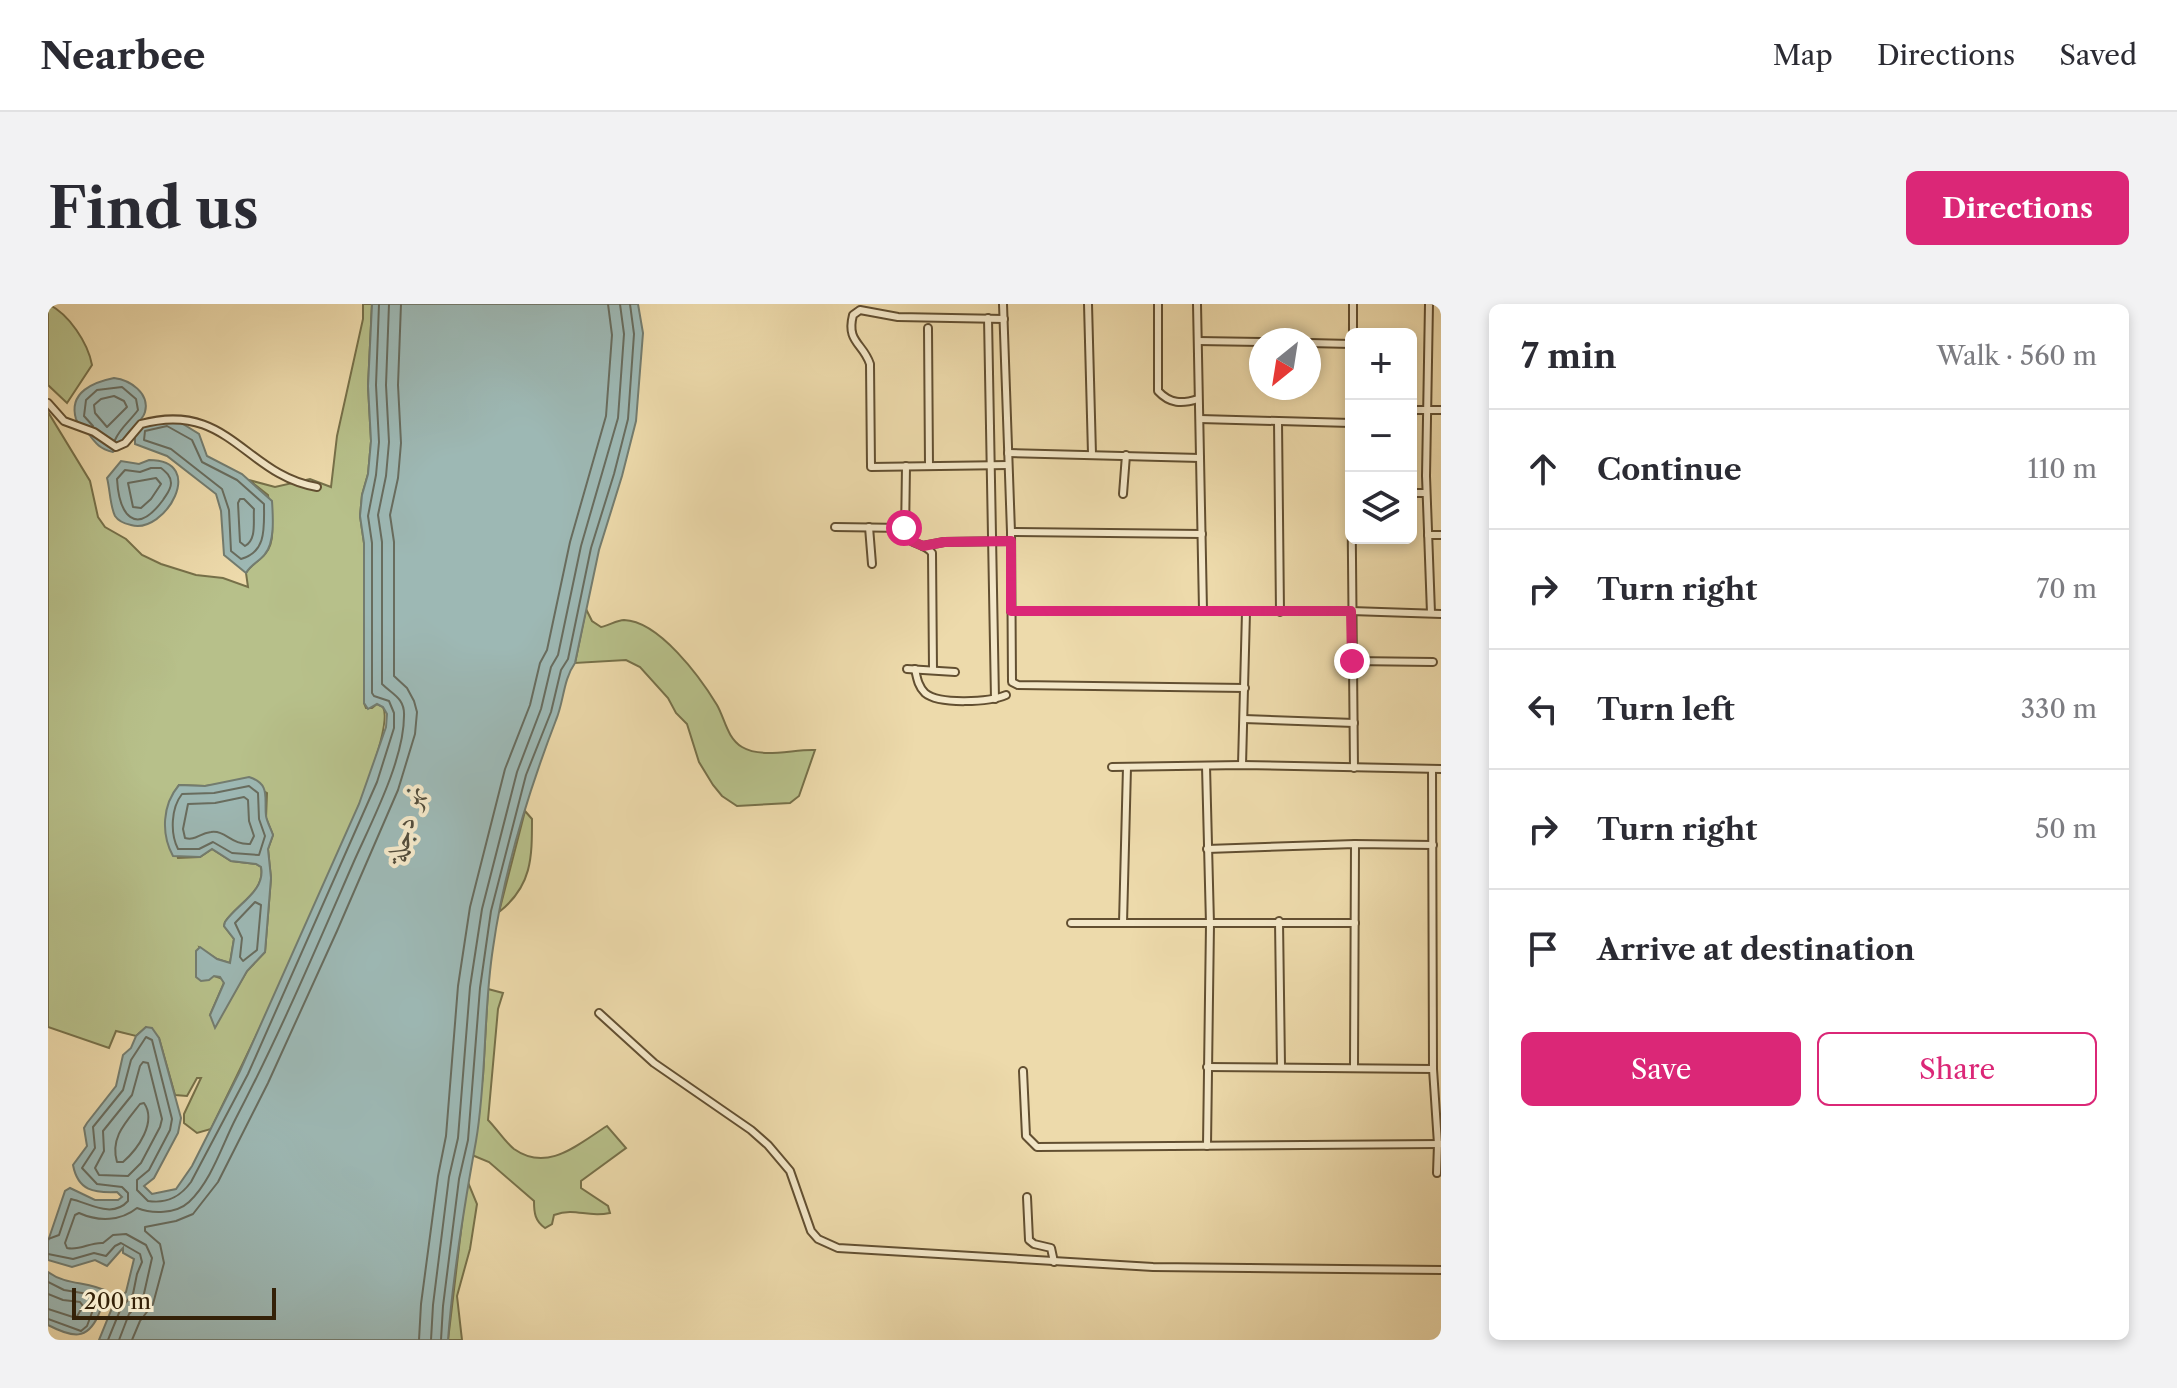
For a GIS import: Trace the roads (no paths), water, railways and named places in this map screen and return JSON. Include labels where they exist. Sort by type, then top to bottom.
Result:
[{"type":"street","points":[[1003,304],[1011,532],[1011,680],[1016,685],[1245,688]]},
{"type":"street","points":[[1088,304],[1092,454]]},
{"type":"street","points":[[1158,304],[1158,391],[1165,399],[1183,404],[1198,399]]},
{"type":"street","points":[[1197,304],[1203,610]]},
{"type":"street","points":[[1353,304],[1353,328]]},
{"type":"street","points":[[1429,304],[1426,493],[1431,613]]},
{"type":"street","points":[[1004,319],[898,317],[860,310],[853,315],[851,335],[870,364],[871,467],[1008,465]]},
{"type":"street","points":[[988,318],[995,699]]},
{"type":"street","points":[[928,328],[929,466]]},
{"type":"street","points":[[1198,341],[1249,342]]},
{"type":"street","points":[[1321,343],[1345,344]]},
{"type":"street","points":[[48,403],[64,421],[94,432],[116,447],[125,443],[135,428],[145,422],[191,419],[221,433],[287,478],[317,487]]},
{"type":"street","points":[[1417,410],[1441,410]]},
{"type":"street","points":[[1200,419],[1345,423]]},
{"type":"street","points":[[1278,421],[1280,612]]},
{"type":"street","points":[[1008,453],[1200,458]]},
{"type":"street","points":[[1123,494],[1126,455]]},
{"type":"street","points":[[906,466],[904,528],[907,539],[930,549],[932,557],[933,670]]},
{"type":"street","points":[[1417,493],[1426,493]]},
{"type":"street","points":[[835,527],[904,528]]},
{"type":"street","points":[[869,527],[872,564]]},
{"type":"street","points":[[1011,532],[1202,534]]},
{"type":"street","points":[[1428,535],[1441,535]]},
{"type":"street","points":[[923,546],[944,542],[1011,541]]},
{"type":"street","points":[[1351,544],[1354,768]]},
{"type":"street","points":[[1011,611],[1441,614]]},
{"type":"street","points":[[1242,765],[1246,612]]},
{"type":"street","points":[[1352,661],[1433,662]]},
{"type":"street","points":[[955,672],[911,669],[921,689],[937,699],[995,699],[1006,695]]},
{"type":"street","points":[[1244,719],[1354,723]]},
{"type":"street","points":[[1112,767],[1242,765],[1441,769]]},
{"type":"street","points":[[1206,766],[1210,924],[1207,1146]]},
{"type":"street","points":[[1123,923],[1127,767]]},
{"type":"street","points":[[1432,769],[1437,894],[1433,1069],[1437,1077],[1440,1144],[1437,1173]]},
{"type":"street","points":[[1354,1067],[1355,844]]},
{"type":"street","points":[[1207,849],[1433,845]]},
{"type":"street","points":[[1279,921],[1281,1066]]},
{"type":"street","points":[[1071,923],[1355,923]]},
{"type":"street","points":[[599,1013],[669,1074],[768,1145],[790,1171],[811,1231],[818,1239],[838,1248],[1153,1267],[1441,1270]]},
{"type":"street","points":[[1207,1067],[1433,1069]]},
{"type":"street","points":[[1023,1071],[1026,1136],[1037,1147],[1440,1144]]},
{"type":"street","points":[[1027,1197],[1029,1240],[1051,1248],[1054,1262]]},
{"type":"water","name":"نهر دجلة","points":[[372,304],[638,304],[643,333],[636,421],[599,550],[575,663],[568,676],[559,713],[527,804],[510,861],[498,919],[490,972],[482,1093],[459,1240],[448,1340],[99,1340],[114,1303],[126,1292],[134,1259],[123,1253],[123,1248],[107,1266],[95,1260],[72,1267],[48,1260],[48,1241],[65,1191],[70,1188],[95,1200],[118,1200],[122,1197],[117,1192],[88,1189],[75,1174],[73,1165],[87,1146],[84,1128],[116,1086],[123,1055],[131,1048],[136,1036],[146,1027],[152,1028],[159,1038],[181,1118],[178,1133],[154,1178],[144,1186],[152,1194],[176,1189],[192,1166],[240,1071],[359,804],[386,727],[387,714],[383,707],[377,704],[368,709],[364,703],[364,543],[360,516],[371,441],[368,386]]},
{"type":"water","points":[[114,378],[126,381],[142,393],[146,405],[142,418],[113,452],[96,443],[77,421],[75,410],[79,395],[84,390]]},
{"type":"water","points":[[175,419],[199,434],[207,456],[242,474],[272,501],[273,529],[268,549],[246,573],[224,555],[221,511],[216,494],[167,456],[135,444],[135,432],[142,424]]},
{"type":"water","points":[[149,460],[167,463],[176,472],[178,483],[175,496],[156,519],[144,525],[131,525],[117,518],[113,512],[107,478],[121,461],[139,464]]},
{"type":"water","points":[[249,777],[264,788],[266,816],[273,835],[268,849],[271,878],[265,952],[247,971],[215,1028],[210,1015],[224,983],[220,977],[201,981],[196,977],[196,951],[200,947],[217,959],[230,963],[234,939],[224,926],[225,922],[255,890],[261,867],[231,861],[212,849],[200,857],[173,856],[166,838],[166,810],[179,785],[205,786]]},
{"type":"water","points":[[48,1272],[108,1292],[94,1324],[84,1333],[72,1334],[48,1325]]}]
